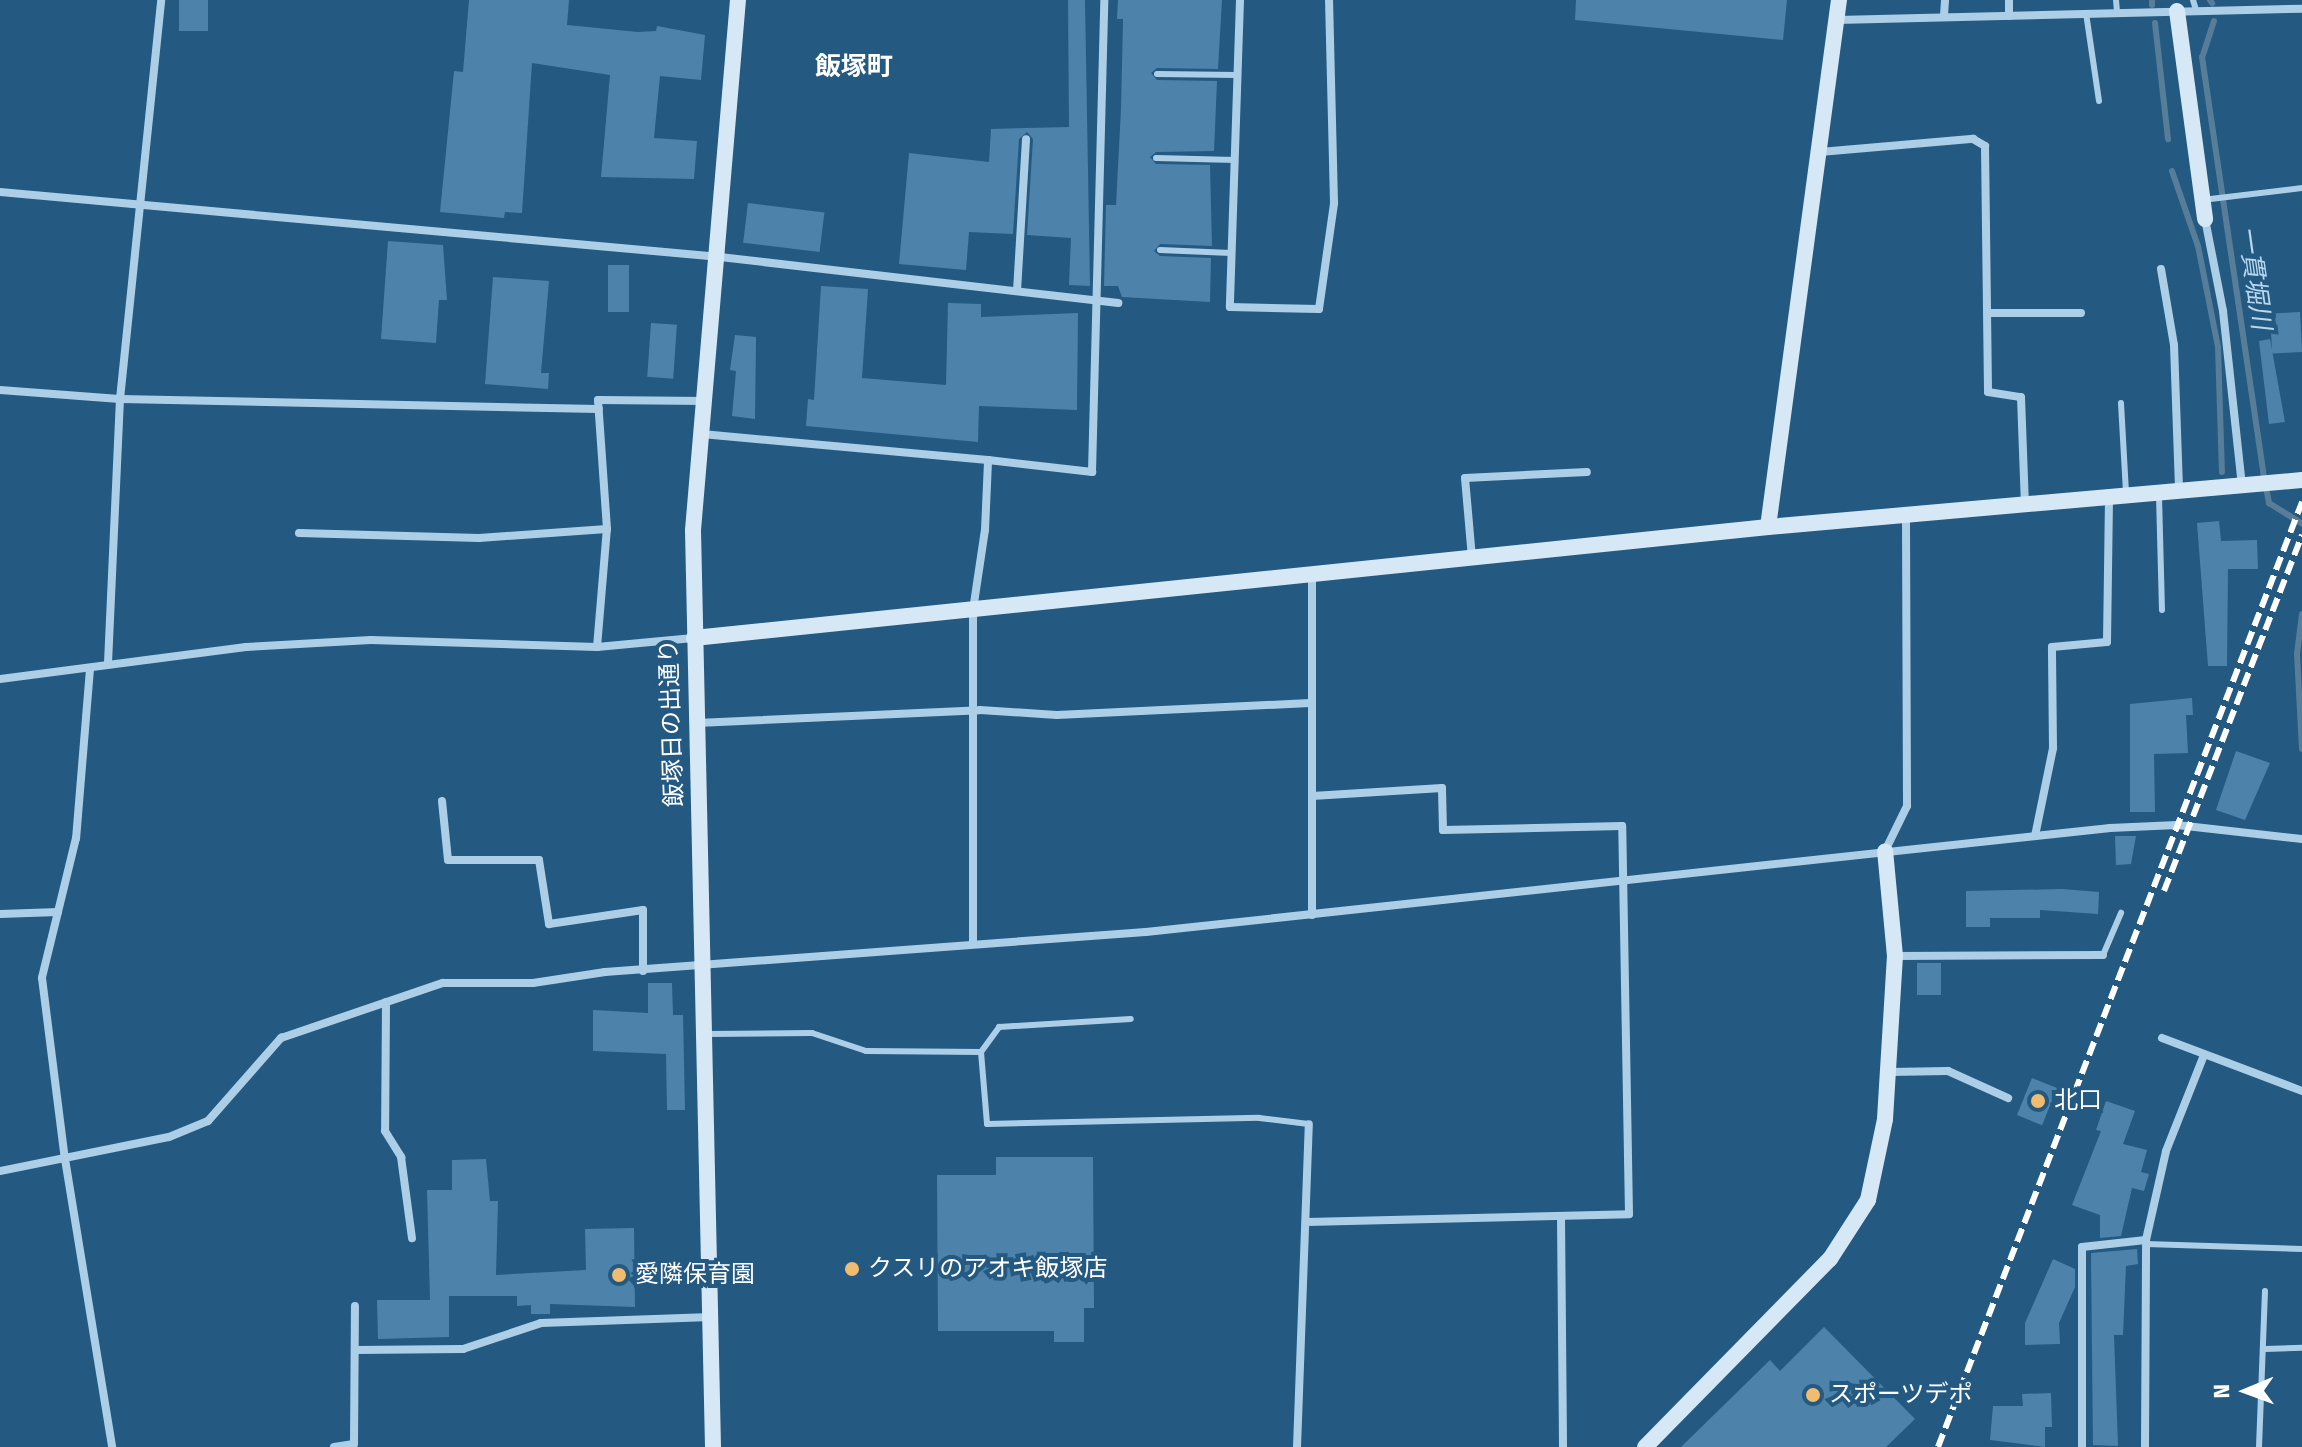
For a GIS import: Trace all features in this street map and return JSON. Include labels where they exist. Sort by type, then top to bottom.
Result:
[{"type":"street","points":[[108,663],[120,399],[161,0]]},
{"type":"street","name":"飯塚日の出通り","points":[[713,1447],[693,530],[720,257],[738,0]]},
{"type":"street","points":[[702,434],[1092,472],[1104,0]]},
{"type":"street","points":[[1240,0],[1230,307],[1319,309],[1334,203],[1329,0]]},
{"type":"street","points":[[1768,527],[1839,0]]},
{"type":"street","points":[[1944,15],[1945,0]]},
{"type":"street","points":[[2009,0],[2009,16]]},
{"type":"street","points":[[1837,20],[1944,15],[2302,9]]},
{"type":"street","points":[[2177,11],[2206,200],[2205,219],[2230,356],[2248,485]]},
{"type":"street","points":[[1017,291],[1026,139]]},
{"type":"street","points":[[1820,152],[1973,139],[1985,146],[1988,392],[2021,397],[2025,507]]},
{"type":"street","points":[[0,192],[720,257],[1118,303]]},
{"type":"street","points":[[2161,269],[2174,345],[2179,491]]},
{"type":"street","points":[[1988,313],[2081,313]]},
{"type":"street","points":[[0,390],[120,399],[599,409]]},
{"type":"street","points":[[597,647],[607,529],[598,400],[705,401]]},
{"type":"street","points":[[973,944],[973,610],[985,530],[988,460]]},
{"type":"street","points":[[1472,559],[1465,478],[1587,472]]},
{"type":"street","points":[[0,679],[246,647],[371,640],[597,647],[1768,527],[2025,507],[2302,480]]},
{"type":"street","points":[[2035,836],[2053,748],[2052,647],[2107,642],[2109,499]]},
{"type":"street","points":[[1645,1447],[1830,1259],[1868,1200],[1879,1161],[1889,1072],[1895,956],[1885,851],[1907,806],[1906,517]]},
{"type":"street","points":[[299,533],[479,538],[607,529]]},
{"type":"street","points":[[1312,575],[1312,915]]},
{"type":"street","points":[[90,669],[76,838],[42,978],[65,1159],[112,1447]]},
{"type":"street","points":[[697,723],[974,710],[1057,715],[1310,703]]},
{"type":"street","points":[[1307,1222],[1629,1214],[1622,826],[1443,830],[1442,788],[1312,796]]},
{"type":"street","points":[[442,801],[448,860],[539,860],[549,924],[643,910],[643,971]]},
{"type":"street","points":[[0,1171],[169,1137],[208,1121],[281,1038],[443,983],[533,983],[1312,915],[1885,851],[2177,825],[2302,839]]},
{"type":"street","points":[[0,914],[58,912]]},
{"type":"street","points":[[1895,956],[2103,955]]},
{"type":"street","points":[[386,1002],[385,1131],[401,1157],[412,1238]]},
{"type":"street","points":[[2162,1038],[2302,1091]]},
{"type":"street","points":[[2145,1447],[2146,1242],[2166,1151],[2204,1055]]},
{"type":"street","points":[[1889,1072],[1948,1071],[2008,1098]]},
{"type":"street","points":[[1297,1447],[1309,1124]]},
{"type":"street","points":[[1561,1216],[1563,1447]]},
{"type":"street","points":[[2082,1447],[2082,1247],[2146,1242]]},
{"type":"street","points":[[334,1447],[354,1444],[355,1306]]},
{"type":"street","points":[[355,1350],[463,1349],[541,1323],[712,1317]]},
{"type":"lane","points":[[2116,0],[2117,12]]},
{"type":"lane","points":[[2193,0],[2196,10]]},
{"type":"lane","points":[[2086,13],[2099,101]]},
{"type":"lane","points":[[1157,74],[1237,75]]},
{"type":"lane","points":[[1156,158],[1235,160]]},
{"type":"lane","points":[[2206,200],[2302,188]]},
{"type":"lane","points":[[1160,250],[1231,253]]},
{"type":"lane","points":[[2121,403],[2126,497]]},
{"type":"lane","points":[[2158,493],[2162,610]]},
{"type":"lane","points":[[2103,955],[2121,913]]},
{"type":"lane","points":[[1131,1019],[999,1027],[981,1052],[987,1124],[1259,1118],[1309,1124]]},
{"type":"lane","points":[[704,1034],[812,1033],[866,1051],[981,1052]]},
{"type":"lane","points":[[2146,1242],[2302,1249]]},
{"type":"lane","points":[[2259,1447],[2265,1291]]},
{"type":"lane","points":[[2265,1349],[2302,1348]]},
{"type":"building","points":[[179,0],[208,0],[208,31],[179,31]]},
{"type":"building","points":[[469,0],[569,0],[567,25],[638,32],[656,31],[657,26],[705,35],[701,80],[660,76],[654,138],[697,141],[694,179],[601,177],[610,75],[532,63],[522,213],[505,212],[504,218],[440,212],[454,71],[463,72]]},
{"type":"building","points":[[1068,0],[1085,0],[1090,286],[1069,285],[1071,238],[1027,235],[1033,139],[1027,132],[1019,139],[1013,234],[969,232],[966,270],[899,264],[909,153],[989,162],[991,129],[1069,127]]},
{"type":"building","points":[[1118,0],[1222,0],[1218,69],[1157,68],[1151,73],[1157,80],[1217,81],[1214,151],[1156,152],[1150,157],[1156,164],[1210,165],[1212,246],[1160,244],[1154,251],[1160,256],[1211,258],[1210,302],[1122,297],[1118,286],[1104,286],[1106,205],[1116,205],[1121,109],[1123,19],[1117,19]]},
{"type":"building","points":[[1576,0],[1787,0],[1783,40],[1575,20]]},
{"type":"building","points":[[748,203],[824,212],[820,252],[743,243]]},
{"type":"building","points":[[388,241],[443,245],[447,300],[439,300],[436,343],[381,339]]},
{"type":"building","points":[[608,265],[629,265],[629,312],[608,312]]},
{"type":"building","points":[[493,277],[549,281],[541,373],[549,373],[548,389],[485,384]]},
{"type":"building","points":[[821,286],[868,289],[862,378],[946,385],[948,303],[981,304],[981,317],[1078,313],[1077,410],[979,406],[978,442],[806,426],[808,399],[814,400]]},
{"type":"building","points":[[2300,312],[2302,352],[2272,354],[2270,314]]},
{"type":"building","points":[[651,323],[677,325],[673,379],[647,377]]},
{"type":"building","points":[[735,335],[756,337],[755,419],[732,416],[736,371],[730,370]]},
{"type":"building","points":[[2270,339],[2285,422],[2269,424],[2259,341]]},
{"type":"building","points":[[2219,521],[2221,541],[2257,540],[2258,569],[2228,569],[2227,666],[2208,666],[2197,523]]},
{"type":"building","points":[[2192,698],[2193,715],[2186,715],[2188,753],[2154,754],[2155,812],[2130,812],[2130,704]]},
{"type":"building","points":[[2236,751],[2270,763],[2245,820],[2216,810]]},
{"type":"building","points":[[2115,836],[2136,836],[2131,864],[2116,865]]},
{"type":"building","points":[[2062,889],[2099,892],[2098,914],[2040,910],[2040,918],[1990,918],[1990,927],[1966,927],[1966,891]]},
{"type":"building","points":[[1917,963],[1941,963],[1941,995],[1917,995]]},
{"type":"building","points":[[648,983],[672,983],[673,1015],[683,1015],[685,1110],[667,1110],[666,1054],[593,1051],[593,1010],[648,1013]]},
{"type":"building","name":"北口","points":[[2032,1078],[2057,1088],[2042,1125],[2017,1115]]},
{"type":"building","points":[[2106,1101],[2135,1111],[2123,1144],[2147,1150],[2141,1172],[2149,1174],[2144,1191],[2132,1188],[2121,1236],[2100,1238],[2100,1215],[2072,1205],[2101,1131],[2096,1130]]},
{"type":"building","points":[[996,1157],[1093,1157],[1094,1308],[1084,1308],[1084,1342],[1054,1342],[1054,1331],[938,1331],[937,1175],[996,1175]]},
{"type":"building","points":[[486,1159],[490,1201],[498,1201],[496,1275],[586,1270],[585,1229],[634,1228],[635,1307],[550,1304],[550,1314],[531,1314],[531,1305],[517,1306],[517,1296],[449,1296],[449,1337],[378,1339],[377,1300],[430,1300],[427,1190],[452,1190],[452,1160]]},
{"type":"building","points":[[2137,1249],[2138,1264],[2126,1266],[2123,1335],[2114,1335],[2118,1446],[2093,1445],[2091,1253]]},
{"type":"building","points":[[2053,1259],[2075,1269],[2075,1287],[2059,1323],[2060,1344],[2025,1345],[2025,1323]]},
{"type":"building","name":"スポーツデポ","points":[[1824,1327],[1915,1419],[1886,1447],[1681,1447],[1770,1360],[1780,1371]]},
{"type":"building","points":[[2051,1393],[2052,1427],[2045,1427],[2045,1447],[1990,1440],[1993,1406],[2023,1406],[2022,1394]]},
{"type":"waterway","points":[[2152,0],[2152,5]]},
{"type":"waterway","name":"一貫堀川","points":[[2214,21],[2202,57],[2263,472],[2269,503],[2302,524]]},
{"type":"waterway","points":[[2155,23],[2168,139]]},
{"type":"waterway","points":[[2172,171],[2198,246],[2218,347],[2222,472]]},
{"type":"waterway","name":"一貫堀川","points":[[2302,614],[2297,654],[2302,749]]},
{"type":"railway","points":[[1938,1447],[2302,502]]},
{"type":"railway","points":[[2164,891],[2302,535]]},
{"type":"place","name":"北口","points":[[2038,1101]]},
{"type":"place","name":"クスリのアオキ飯塚店","points":[[852,1269]]},
{"type":"place","name":"愛隣保育園","points":[[619,1275]]},
{"type":"place","name":"スポーツデポ","points":[[1813,1395]]},
{"type":"district","name":"飯塚町","points":[[854,67]]}]
